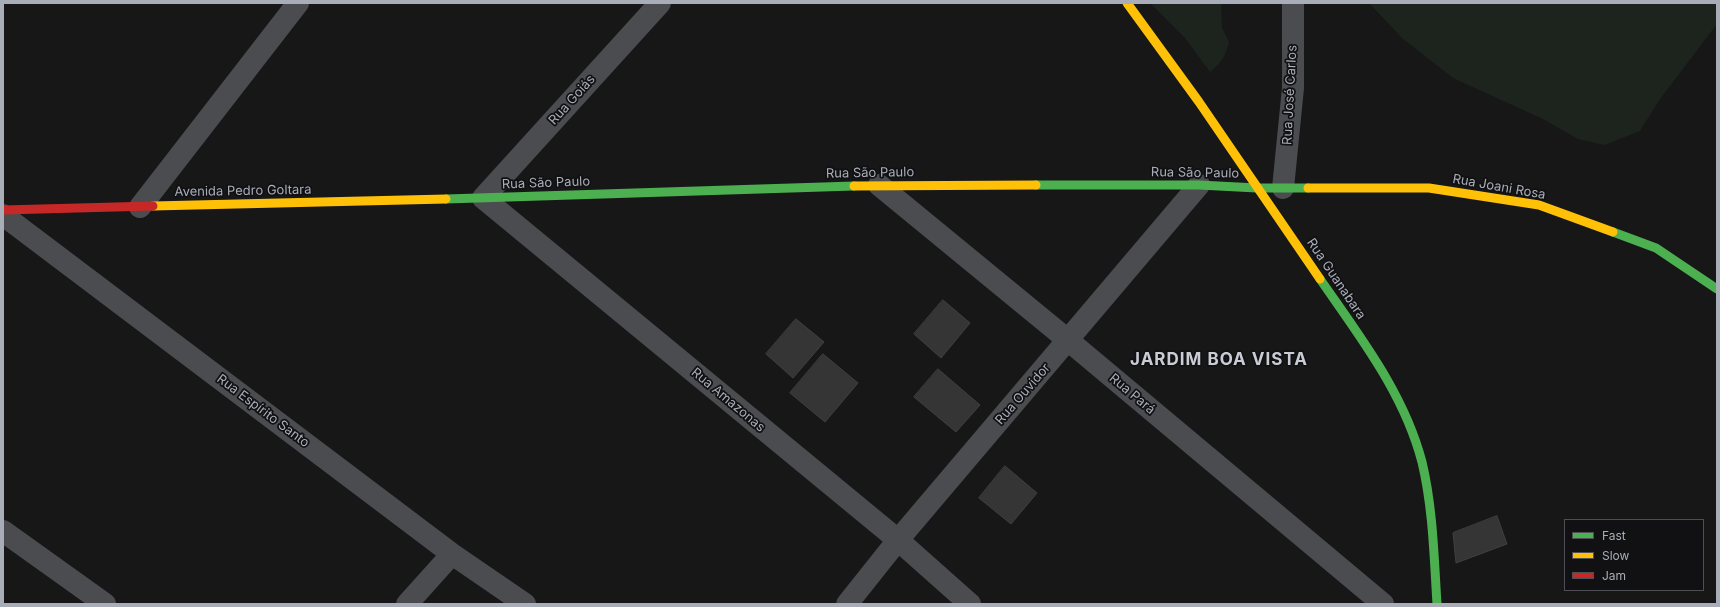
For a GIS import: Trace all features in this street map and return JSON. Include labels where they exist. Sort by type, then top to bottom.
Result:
[{"type":"street","points":[[140,206],[298,3]]},
{"type":"street","name":"Rua Goiás","points":[[483,198],[660,3]]},
{"type":"street","name":"Rua Guanabara","points":[[1127,3],[1189,86],[1395,392],[1416,443],[1429,498],[1437,604]]},
{"type":"street","name":"Rua José Carlos","points":[[1283,188],[1293,88],[1293,3]]},
{"type":"street","name":"Rua São Paulo","points":[[483,198],[879,185],[1200,184],[1257,188]]},
{"type":"street","name":"Rua Ouvidor","points":[[847,604],[898,540],[1069,341],[1200,184]]},
{"type":"street","name":"Rua Pará","points":[[879,185],[1069,341],[1383,604]]},
{"type":"street","name":"Rua Joani Rosa","points":[[1257,188],[1429,188],[1538,205],[1656,248],[1717,288]]},
{"type":"street","name":"Avenida Pedro Goltara","points":[[3,210],[483,198]]},
{"type":"street","name":"Rua Amazonas","points":[[483,198],[898,540],[970,604]]},
{"type":"street","name":"Rua Espírito Santo","points":[[3,215],[452,554],[525,604]]},
{"type":"street","points":[[3,531],[105,604]]},
{"type":"street","points":[[407,604],[452,554]]},
{"type":"shaded area","points":[[1150,3],[1223,3],[1221,6],[1222,28],[1229,42],[1226,52],[1220,62],[1210,72],[1185,38]]},
{"type":"shaded area","points":[[1369,3],[1717,3],[1717,24],[1660,99],[1640,131],[1604,145],[1578,139],[1543,119],[1453,78],[1402,38]]},
{"type":"building","points":[[943,300],[970,323],[941,358],[914,334]]},
{"type":"building","points":[[796,319],[824,342],[793,378],[766,354]]},
{"type":"building","points":[[823,354],[858,383],[825,422],[790,393]]},
{"type":"building","points":[[938,369],[980,405],[956,432],[914,397]]},
{"type":"building","points":[[1005,466],[1037,493],[1011,524],[979,498]]},
{"type":"building","points":[[1497,516],[1507,544],[1456,563],[1453,533]]},
{"type":"traffic: fast","points":[[1036,185],[1199,185],[1257,188],[1308,188]]},
{"type":"traffic: fast","points":[[446,199],[854,186]]},
{"type":"traffic: fast","points":[[1613,232],[1656,248],[1717,289]]},
{"type":"traffic: fast","points":[[1320,279],[1379,366],[1404,412],[1414,437],[1422,462],[1429,497],[1437,604]]},
{"type":"traffic: slow","points":[[1127,3],[1199,102],[1320,279]]},
{"type":"traffic: slow","points":[[854,186],[1036,185]]},
{"type":"traffic: slow","points":[[1308,188],[1429,188],[1539,205],[1613,232]]},
{"type":"traffic: slow","points":[[153,206],[446,199]]},
{"type":"traffic: jam","points":[[3,210],[153,206]]},
{"type":"district","name":"JARDIM BOA VISTA","points":[[1219,360]]}]
